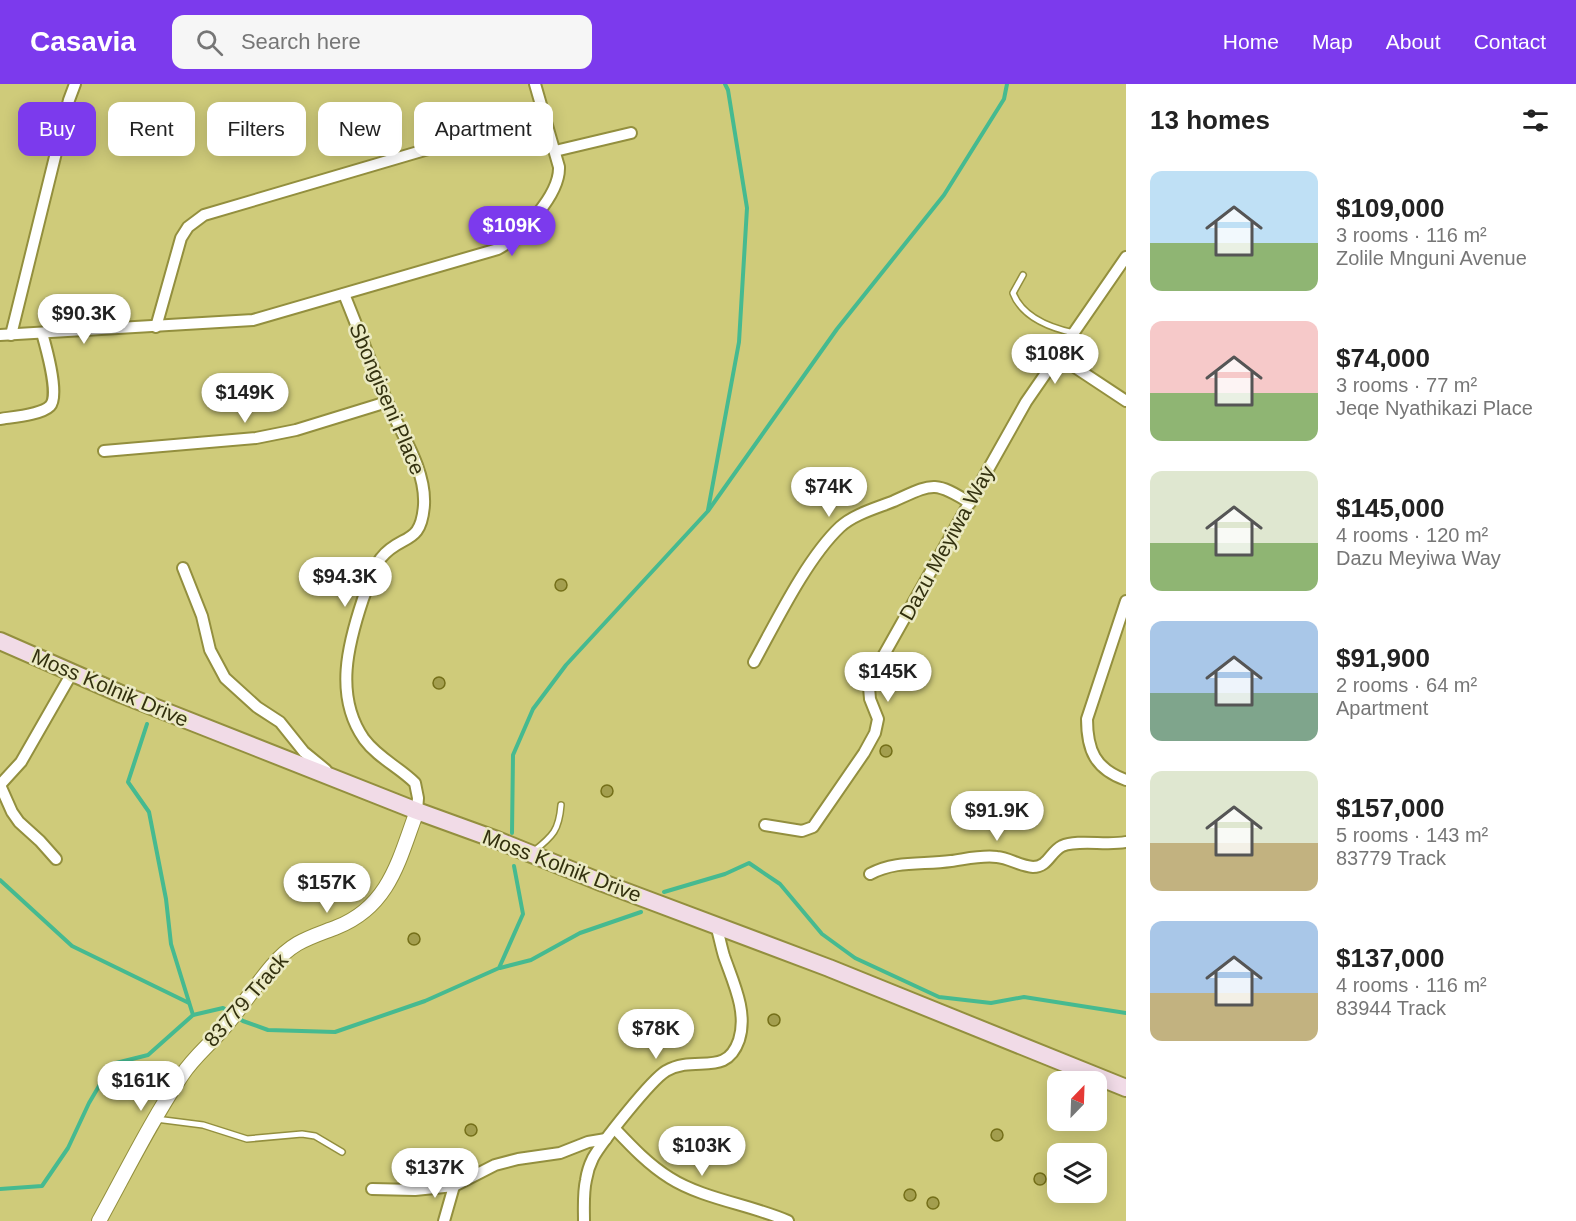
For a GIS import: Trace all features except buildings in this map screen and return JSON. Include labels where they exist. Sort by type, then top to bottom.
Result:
[{"type":"main road","name":"Moss Kolnik Drive","points":[[0,641],[72,673],[417,811],[829,968],[1126,1088]]},
{"type":"street","points":[[75,84],[6,335],[253,320],[498,249],[511,241],[542,207],[557,183],[559,167],[553,144]]},
{"type":"street","points":[[535,84],[540,102]]},
{"type":"street","points":[[555,151],[631,133]]},
{"type":"street","points":[[156,327],[181,238],[188,227],[204,215],[414,153]]},
{"type":"street","name":"Dazu Meyiwa Way","points":[[765,825],[802,831],[813,828],[867,748],[875,733],[878,719],[870,699],[869,687],[881,660],[1026,402],[1126,257]]},
{"type":"street","name":"Sbongiseni Place","points":[[344,294],[424,489],[422,523],[416,533],[390,549],[374,569],[351,637],[346,687],[356,725],[364,738],[383,759],[415,783],[418,798],[417,811]]},
{"type":"street","points":[[0,419],[42,410],[52,403],[50,366],[42,333]]},
{"type":"street","points":[[1058,356],[1126,401]]},
{"type":"street","points":[[104,451],[256,438],[296,430],[387,402]]},
{"type":"street","points":[[754,662],[804,575],[841,526],[929,487],[947,489],[970,503]]},
{"type":"street","points":[[183,568],[202,616],[210,650],[225,678],[256,707],[280,722],[315,762],[344,782]]},
{"type":"street","points":[[1126,601],[1087,719],[1087,738],[1090,750],[1102,767],[1126,780]]},
{"type":"street","points":[[56,859],[15,817],[0,785],[21,762],[72,673]]},
{"type":"street","name":"83779 Track","points":[[101,1220],[155,1119],[183,1073],[222,1030],[273,965],[293,946],[312,935],[356,918],[374,903],[393,876],[417,811]]},
{"type":"street","points":[[870,874],[881,868],[896,865],[949,862],[989,856],[1001,857],[1034,867],[1042,865],[1064,845],[1126,842]]},
{"type":"street","points":[[584,1221],[586,1179],[592,1160],[606,1139],[663,1073],[685,1064],[718,1063],[732,1056],[739,1039],[742,1014],[716,925]]},
{"type":"street","points":[[615,1129],[632,1147],[671,1179],[695,1190],[788,1221]]},
{"type":"street","points":[[372,1189],[421,1190],[454,1186],[495,1165],[560,1153],[588,1142],[606,1139]]},
{"type":"street","points":[[444,1221],[454,1186]]},
{"type":"lane","points":[[1023,275],[1013,293],[1018,302],[1035,318],[1059,330],[1074,333]]},
{"type":"lane","points":[[531,854],[558,828],[561,806]]},
{"type":"lane","points":[[155,1119],[202,1125],[247,1139],[302,1134],[315,1136],[342,1152]]},
{"type":"waterway","points":[[708,510],[739,342],[747,208],[728,90],[725,84]]},
{"type":"waterway","points":[[512,833],[513,755],[533,709],[566,665],[708,511],[837,329],[944,195],[1004,99],[1007,84]]},
{"type":"waterway","points":[[147,724],[128,782],[149,812],[166,899],[171,944],[193,1015]]},
{"type":"waterway","points":[[664,892],[725,874],[749,863],[780,884],[822,934],[855,958],[939,997],[991,1003],[1024,997],[1126,1013]]},
{"type":"waterway","points":[[0,1189],[42,1186],[68,1148],[89,1103],[112,1064],[148,1055],[193,1015],[223,1008],[243,1021],[268,1030],[335,1032],[425,1001],[499,968],[523,914],[514,866]]},
{"type":"waterway","points":[[0,880],[72,946],[189,1003]]},
{"type":"waterway","points":[[500,968],[531,960],[580,933],[641,912]]}]
